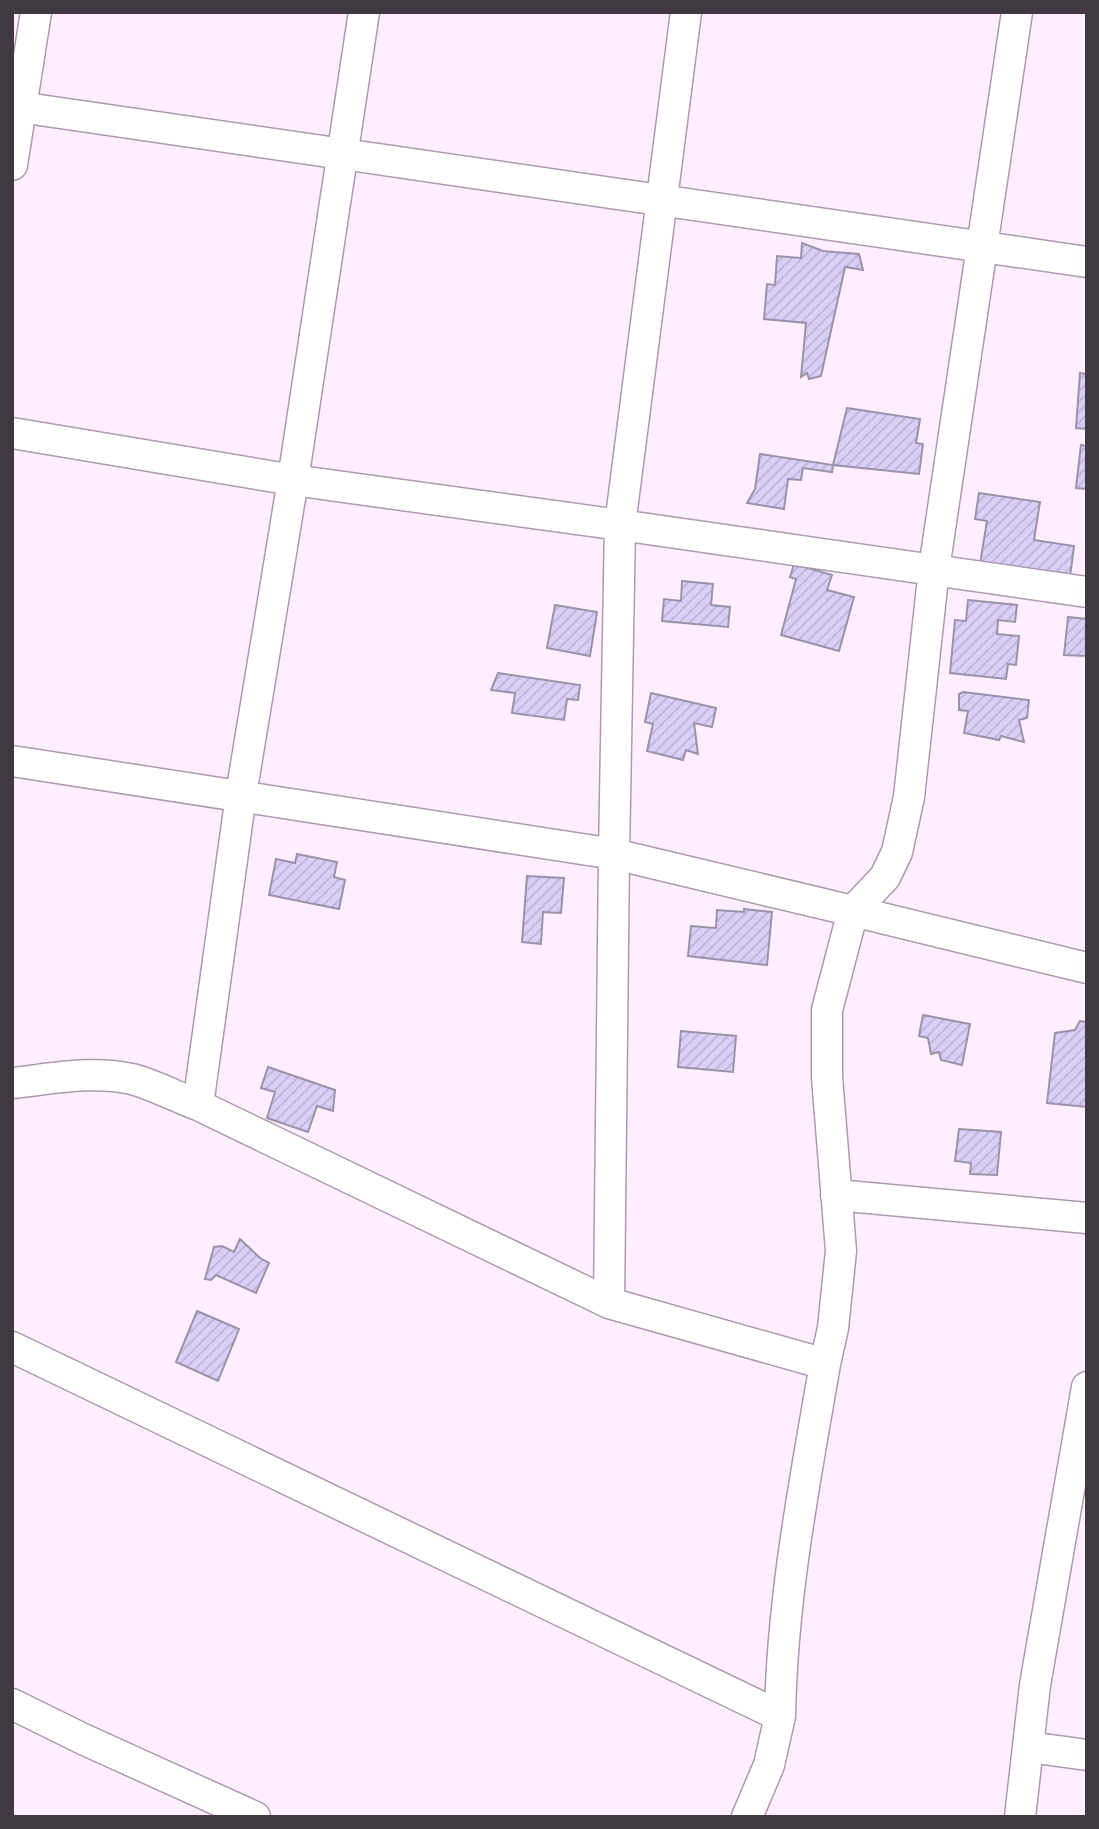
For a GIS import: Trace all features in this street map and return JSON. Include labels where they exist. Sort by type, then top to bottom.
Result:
[{"type":"street","points":[[12,165],[17,106],[36,12]]},
{"type":"street","points":[[198,1105],[241,795],[293,480],[364,12]]},
{"type":"street","points":[[609,1303],[620,525],[686,12]]},
{"type":"street","points":[[747,1817],[769,1765],[780,1716],[781,1671],[792,1575],[802,1499],[833,1328],[841,1251],[827,1077],[827,1010],[853,911],[885,877],[897,852],[909,797],[934,569],[1017,12]]},
{"type":"street","points":[[17,106],[1087,262]]},
{"type":"street","points":[[12,433],[293,480],[1087,592]]},
{"type":"street","points":[[12,761],[614,854],[1087,968]]},
{"type":"street","points":[[12,1083],[108,1076],[134,1080],[198,1105],[609,1303],[825,1364]]},
{"type":"street","points":[[836,1195],[1087,1218]]},
{"type":"street","points":[[12,1347],[780,1716]]},
{"type":"street","points":[[1020,1817],[1035,1685],[1087,1387]]},
{"type":"street","points":[[12,1704],[255,1817]]},
{"type":"street","points":[[1029,1747],[1087,1755]]},
{"type":"building","points":[[802,243],[823,251],[859,254],[863,270],[845,267],[821,376],[809,379],[807,373],[801,377],[806,323],[764,319],[767,284],[775,285],[777,256],[801,258]]},
{"type":"building","points":[[1080,373],[1087,374],[1087,429],[1076,428]]},
{"type":"building","points":[[847,408],[920,419],[916,443],[923,444],[919,474],[833,465]]},
{"type":"building","points":[[1081,445],[1087,446],[1087,489],[1076,488]]},
{"type":"building","points":[[760,454],[833,465],[832,472],[803,468],[801,480],[788,479],[784,509],[747,503],[755,489]]},
{"type":"building","points":[[979,493],[1040,502],[1034,540],[1074,546],[1070,577],[980,564],[987,521],[975,519]]},
{"type":"building","points":[[794,564],[832,575],[827,590],[854,597],[839,651],[781,635],[796,579],[790,577]]},
{"type":"building","points":[[682,581],[713,584],[711,605],[730,607],[728,627],[662,621],[664,599],[681,601]]},
{"type":"building","points":[[968,600],[1017,605],[1015,622],[998,620],[997,634],[1019,636],[1016,665],[1008,664],[1006,679],[950,673],[955,620],[966,621]]},
{"type":"building","points":[[555,605],[597,612],[590,656],[547,648]]},
{"type":"building","points":[[1068,617],[1087,619],[1087,656],[1064,655]]},
{"type":"building","points":[[498,673],[580,685],[578,700],[567,699],[564,720],[512,713],[515,693],[491,690]]},
{"type":"building","points":[[963,692],[1029,700],[1027,718],[1019,720],[1024,742],[1001,736],[999,740],[964,733],[968,711],[959,710],[959,694]]},
{"type":"building","points":[[651,693],[716,708],[712,727],[694,723],[698,754],[686,750],[683,760],[647,751],[653,724],[645,722]]},
{"type":"building","points":[[297,854],[337,862],[334,877],[345,880],[339,909],[269,895],[276,859],[295,863]]},
{"type":"building","points":[[527,876],[564,878],[561,913],[543,912],[541,944],[522,942]]},
{"type":"building","points":[[744,909],[772,912],[767,965],[688,956],[691,926],[716,928],[717,910],[744,912]]},
{"type":"building","points":[[923,1015],[970,1024],[962,1065],[941,1060],[939,1052],[931,1054],[928,1038],[919,1036]]},
{"type":"building","points":[[1080,1021],[1087,1022],[1087,1107],[1047,1103],[1055,1033],[1075,1030]]},
{"type":"building","points":[[681,1031],[736,1036],[733,1072],[678,1067]]},
{"type":"building","points":[[268,1067],[335,1090],[333,1111],[317,1106],[308,1132],[267,1118],[275,1092],[261,1088]]},
{"type":"building","points":[[959,1129],[1001,1132],[997,1175],[970,1174],[971,1163],[955,1161]]},
{"type":"building","points":[[240,1239],[269,1263],[256,1293],[216,1275],[211,1280],[205,1279],[214,1247],[222,1246],[234,1252]]},
{"type":"building","points":[[197,1311],[239,1329],[218,1381],[176,1362]]}]
